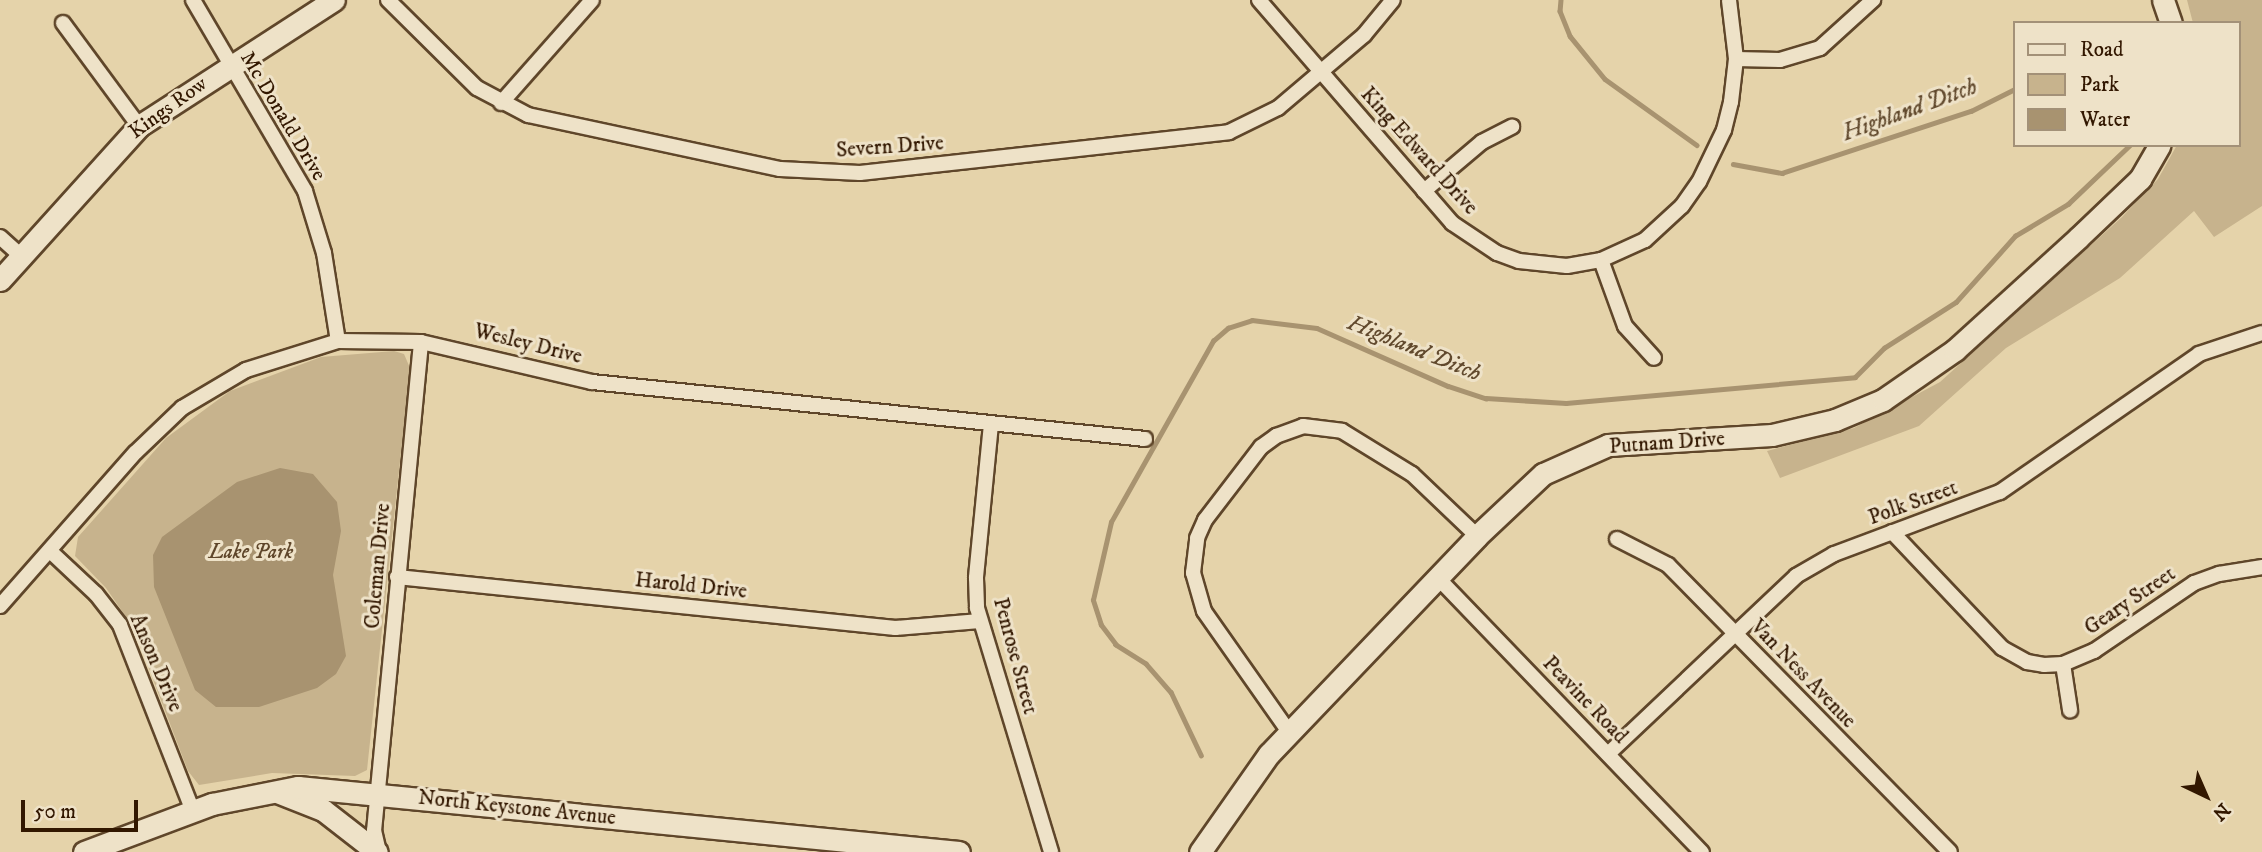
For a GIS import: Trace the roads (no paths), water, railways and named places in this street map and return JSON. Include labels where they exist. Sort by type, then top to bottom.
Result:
[{"type":"street","name":"Mc Donald Drive","points":[[193,0],[229,65],[286,156],[314,213],[338,341]]},
{"type":"street","name":"Kings Row","points":[[0,280],[139,126],[229,65],[334,0]]},
{"type":"street","name":"Severn Drive","points":[[388,0],[453,68],[501,103],[554,122],[779,169],[860,173],[1205,138],[1254,122],[1321,72],[1364,35],[1393,0]]},
{"type":"street","points":[[501,103],[592,0]]},
{"type":"street","name":"King Edward Drive","points":[[1259,0],[1452,223],[1497,253],[1543,265],[1601,260],[1645,240],[1664,225],[1699,182],[1724,130],[1736,59],[1729,0]]},
{"type":"street","points":[[1736,59],[1780,60],[1820,48],[1873,0]]},
{"type":"street","points":[[2163,0],[2170,21]]},
{"type":"street","points":[[63,23],[139,126]]},
{"type":"street","points":[[1424,191],[1482,142],[1511,127]]},
{"type":"street","name":"Putnam Drive","points":[[1200,852],[1249,778],[1289,732],[1477,536],[1543,474],[1592,450],[1644,441],[1744,438],[1790,432],[1861,410],[1906,387],[1955,350],[2124,195],[2159,147]]},
{"type":"street","points":[[0,237],[21,256]]},
{"type":"street","points":[[1601,260],[1625,326],[1654,358]]},
{"type":"street","name":"Polk Street","points":[[1608,754],[1733,632],[1816,563],[2000,492],[2199,354],[2262,333]]},
{"type":"street","name":"Wesley Drive","points":[[0,606],[136,452],[181,408],[246,370],[338,341],[421,342],[592,382],[1145,439]]},
{"type":"street","name":"Coleman Drive","points":[[378,852],[374,831],[380,794],[397,577],[421,342]]},
{"type":"street","name":"Penrose Street","points":[[991,424],[975,578],[980,621],[1051,852]]},
{"type":"street","points":[[1289,732],[1205,611],[1193,573],[1197,538],[1205,520],[1261,447],[1276,436],[1303,426],[1342,431],[1412,474],[1477,536]]},
{"type":"street","name":"Geary Street","points":[[1892,532],[2002,648],[2027,662],[2063,664],[2094,651],[2194,583],[2219,574],[2262,567]]},
{"type":"street","name":"Van Ness Avenue","points":[[1617,539],[1668,565],[1950,852]]},
{"type":"street","name":"Anson Drive","points":[[50,551],[96,594],[120,625],[193,811]]},
{"type":"street","name":"Harold Drive","points":[[397,577],[895,628],[980,621]]},
{"type":"street","name":"Peavine Road","points":[[1437,577],[1702,852]]},
{"type":"street","points":[[2063,664],[2070,710]]},
{"type":"street","name":"North Keystone Avenue","points":[[84,852],[193,811],[275,791],[331,788],[959,852]]},
{"type":"street","points":[[275,791],[323,810],[378,852]]},
{"type":"water","points":[[280,468],[313,474],[337,502],[341,531],[333,575],[346,656],[336,674],[317,688],[259,707],[216,707],[195,690],[154,587],[153,555],[162,537],[237,482]]},
{"type":"waterway","name":"Highland Ditch","points":[[1561,0],[1560,11],[1570,36],[1605,79],[1697,145]]},
{"type":"waterway","name":"Highland Ditch","points":[[1733,164],[1782,173],[1971,111],[2014,90]]},
{"type":"waterway","name":"Highland Ditch","points":[[1201,756],[1171,693],[1146,664],[1116,645],[1101,625],[1093,600],[1111,522],[1213,341],[1228,328],[1252,320],[1317,328],[1448,386],[1486,398],[1566,403],[1855,377],[1884,348],[1956,302],[2015,236],[2068,204],[2128,147]]},
{"type":"park label","name":"Lake Park","points":[[251,552]]}]
